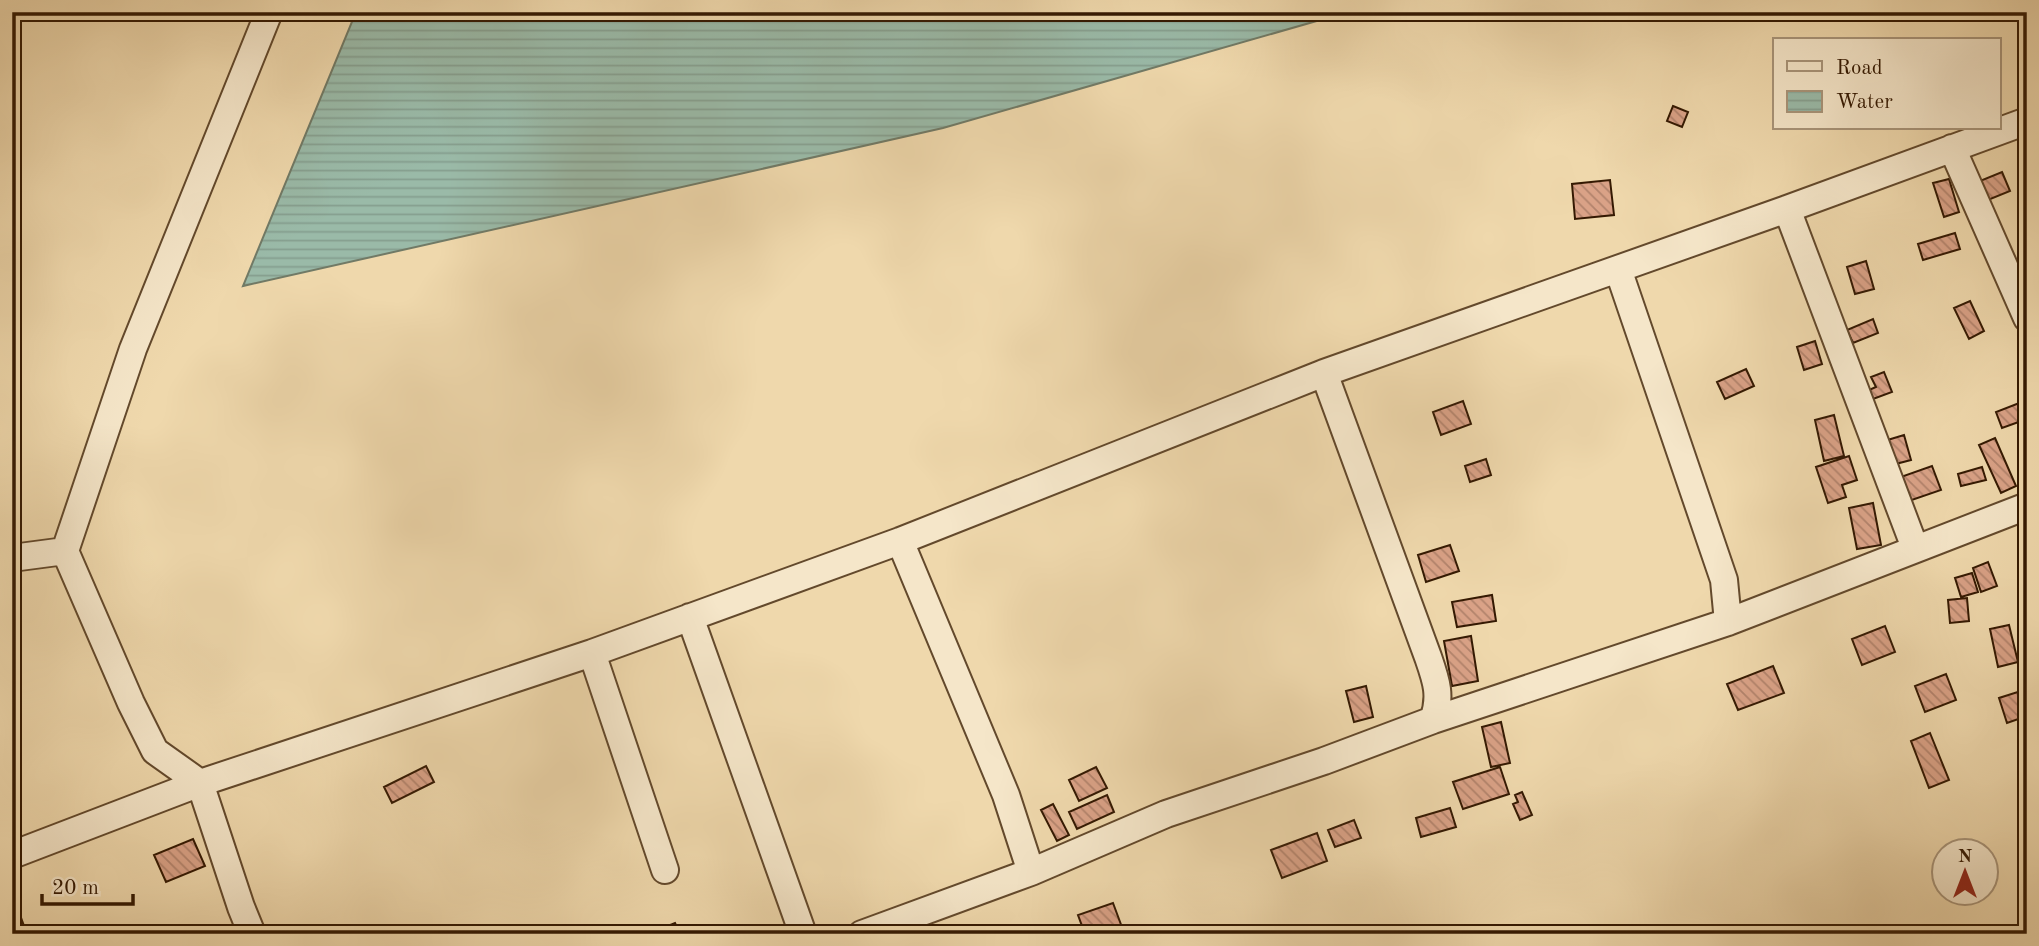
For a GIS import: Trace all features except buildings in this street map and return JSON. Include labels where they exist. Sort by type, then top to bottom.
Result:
[{"type":"street","points":[[252,934],[200,783],[155,751],[131,703],[65,551],[133,349],[269,12]]},
{"type":"street","points":[[12,855],[200,783],[592,653],[900,541],[1324,373],[2027,121]]},
{"type":"street","points":[[1952,148],[2027,318]]},
{"type":"street","points":[[1787,209],[1915,548]]},
{"type":"street","points":[[1618,269],[1724,580],[1728,622]]},
{"type":"street","points":[[1324,373],[1440,693],[1433,720]]},
{"type":"street","points":[[862,934],[1031,872],[1166,814],[1324,761],[1433,720],[1728,622],[2027,506]]},
{"type":"street","points":[[900,541],[1006,795],[1031,872]]},
{"type":"street","points":[[12,558],[65,551]]},
{"type":"street","points":[[691,617],[803,934]]},
{"type":"street","points":[[592,653],[666,870]]},
{"type":"water","points":[[356,12],[1348,12],[943,128],[243,286]]},
{"type":"waterway","points":[[2011,934],[2027,928]]}]
